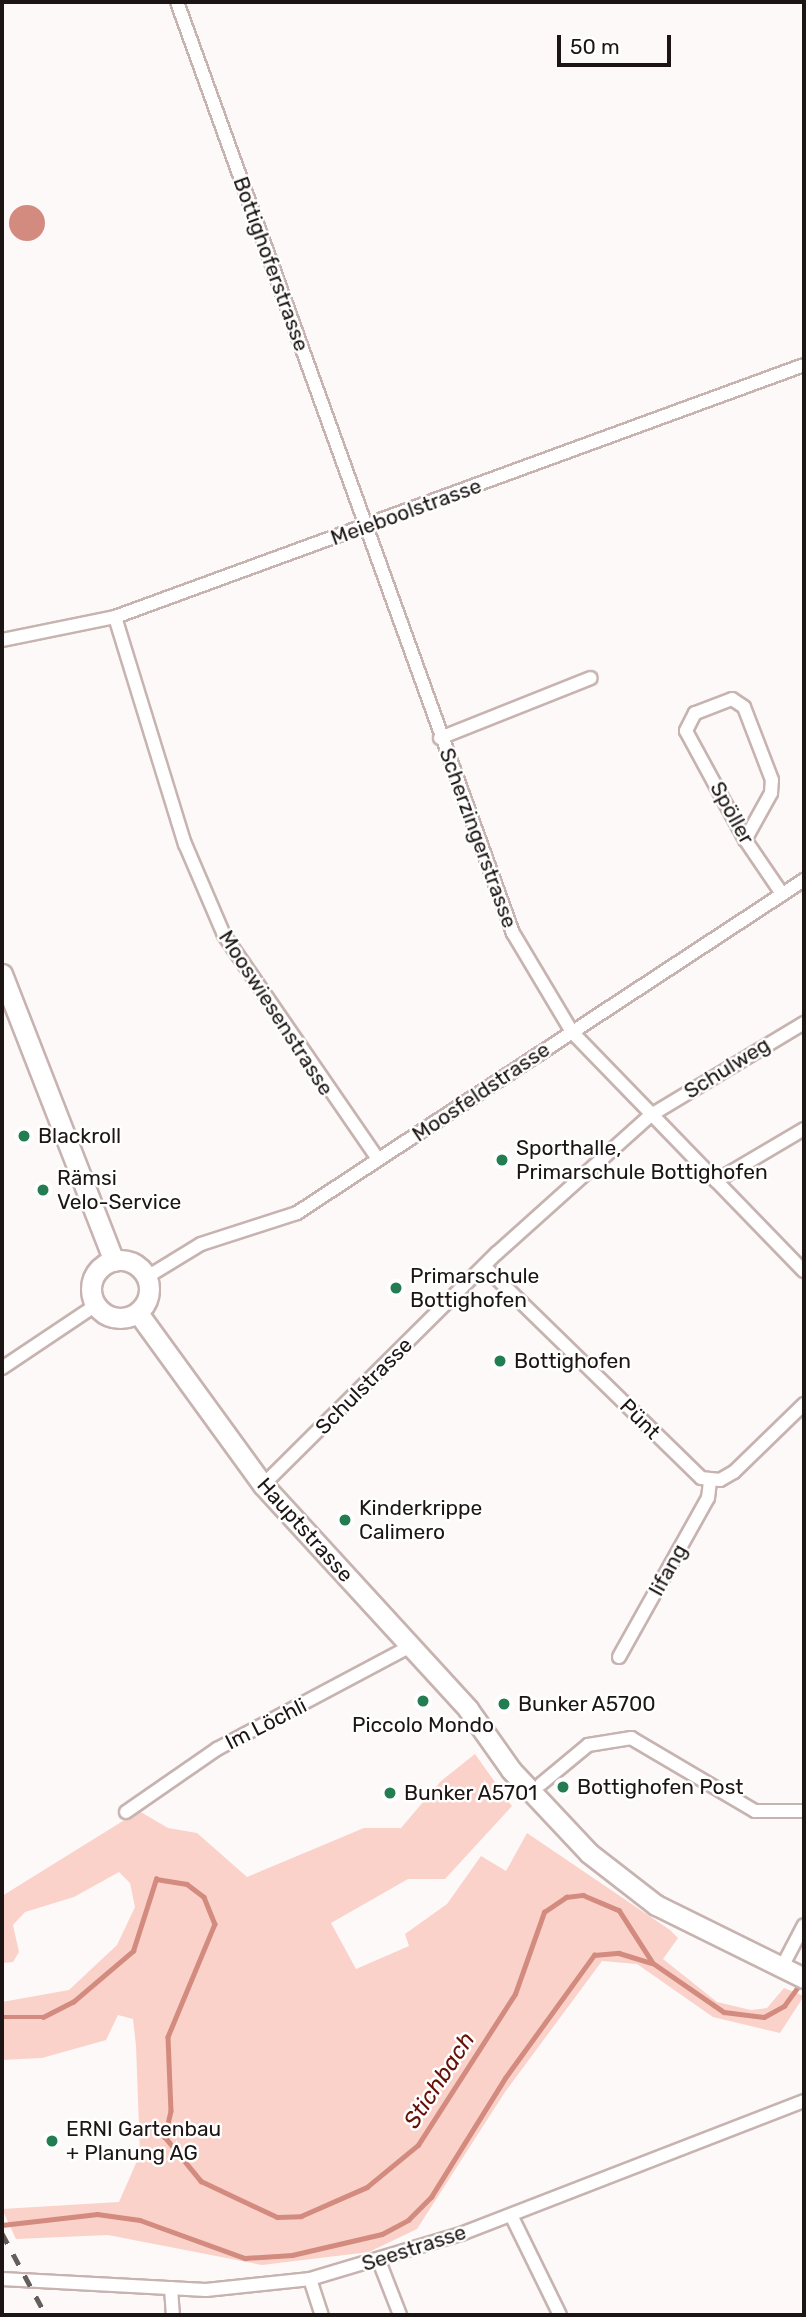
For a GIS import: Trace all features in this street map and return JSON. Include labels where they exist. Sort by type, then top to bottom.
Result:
[{"type":"main road","points":[[2,974],[114,1261]]},
{"type":"main road","points":[[114,1261],[130,1262],[147,1277],[147,1300],[138,1313],[110,1317],[96,1305],[93,1278],[114,1261]]},
{"type":"main road","name":"Hauptstrasse","points":[[138,1313],[263,1485],[489,1734],[627,1871],[693,1922]]},
{"type":"main road","name":"Hauptstrasse","points":[[489,1734],[511,1770],[589,1853],[656,1905],[793,1972]]},
{"type":"street","name":"Bottighoferstrasse","points":[[177,2],[365,527]]},
{"type":"street","name":"Meieboolstrasse","points":[[2,640],[115,617],[804,365]]},
{"type":"street","name":"Scherzingerstrasse","points":[[365,527],[513,933],[572,1032],[651,1115]]},
{"type":"street","name":"Mooswiesenstrasse","points":[[115,617],[185,844],[224,935],[379,1159]]},
{"type":"street","points":[[440,738],[591,678]]},
{"type":"street","name":"Spöller","points":[[745,840],[772,788],[744,707],[724,700],[695,713],[686,731],[745,840],[782,894]]},
{"type":"street","name":"Moosfeldstrasse","points":[[147,1277],[210,1240],[289,1218],[804,880]]},
{"type":"street","name":"Schulweg","points":[[651,1115],[804,1023]]},
{"type":"street","points":[[651,1115],[804,1271]]},
{"type":"street","name":"Schulstrasse","points":[[263,1485],[484,1266],[651,1115]]},
{"type":"street","points":[[716,1181],[804,1129]]},
{"type":"street","name":"Pünt","points":[[484,1266],[648,1427],[710,1480]]},
{"type":"street","points":[[2,1368],[96,1305]]},
{"type":"street","points":[[710,1480],[734,1472],[804,1404]]},
{"type":"street","name":"Iifang","points":[[619,1657],[708,1498],[710,1480]]},
{"type":"street","name":"Im Löchli","points":[[126,1812],[217,1749],[411,1646]]},
{"type":"street","points":[[541,1784],[589,1745],[631,1738],[755,1811],[804,1811]]},
{"type":"street","points":[[793,1972],[804,1925]]},
{"type":"street","name":"Seestrasse","points":[[2,2279],[230,2290],[310,2280],[379,2261],[510,2215],[804,2101]]},
{"type":"street","points":[[510,2215],[560,2315]]},
{"type":"street","points":[[379,2261],[400,2315]]},
{"type":"street","points":[[310,2280],[322,2315]]},
{"type":"street","points":[[171,2288],[173,2315]]},
{"type":"shaded area","points":[[27,205],[40,210],[45,223],[40,236],[27,241],[14,236],[9,223],[14,210]]},
{"type":"shaded area","points":[[475,1754],[512,1806],[445,1879],[408,1879],[331,1923],[356,1969],[409,1946],[405,1934],[447,1904],[481,1856],[506,1871],[527,1833],[670,1930],[678,1938],[663,1959],[717,2002],[751,2010],[767,2008],[784,1988],[804,1996],[780,2033],[713,2017],[637,1964],[602,1961],[505,2092],[417,2229],[369,2252],[262,2265],[108,2235],[16,2239],[2,2209],[119,2202],[140,2154],[136,2046],[133,2019],[118,2015],[106,2040],[42,2058],[2,2060],[2,2002],[69,1990],[117,1945],[135,1907],[130,1883],[119,1872],[74,1897],[25,1912],[13,1925],[19,1952],[13,1962],[3,1963],[2,1896],[139,1811],[168,1828],[197,1833],[247,1877],[364,1828],[401,1828],[441,1781]]},
{"type":"waterway","name":"Stichbach","points":[[2,2017],[43,2017],[73,2002],[133,1951],[156,1879],[187,1884],[204,1897],[215,1924],[168,2037],[171,2111],[165,2137],[201,2181],[277,2217],[301,2216],[367,2187],[418,2145],[515,1994],[544,1912],[566,1897],[583,1895],[619,1910],[653,1963],[724,2012],[764,2017],[784,2006],[802,1981]]},
{"type":"waterway","points":[[2,2225],[97,2214],[140,2220],[245,2258],[292,2255],[382,2234],[408,2220],[431,2197],[505,2078],[594,1955],[619,1953],[652,1963]]},
{"type":"railway","points":[[2,2233],[46,2315]]},
{"type":"place","name":"Blackroll","points":[[24,1136]]},
{"type":"place","name":"Sporthalle, Primarschule Bottighofen","points":[[502,1160]]},
{"type":"place","name":"Rämsi Velo-Service","points":[[43,1190]]},
{"type":"place","name":"Primarschule Bottighofen","points":[[396,1288]]},
{"type":"place","name":"Bottighofen","points":[[500,1361]]},
{"type":"place","name":"Kinderkrippe Calimero","points":[[345,1520]]},
{"type":"place","name":"Piccolo Mondo","points":[[423,1701]]},
{"type":"place","name":"Bunker A5700","points":[[504,1704]]},
{"type":"place","name":"Bottighofen Post","points":[[563,1787]]},
{"type":"place","name":"Bunker A5701","points":[[390,1793]]},
{"type":"place","name":"ERNI Gartenbau + Planung AG","points":[[52,2141]]}]
